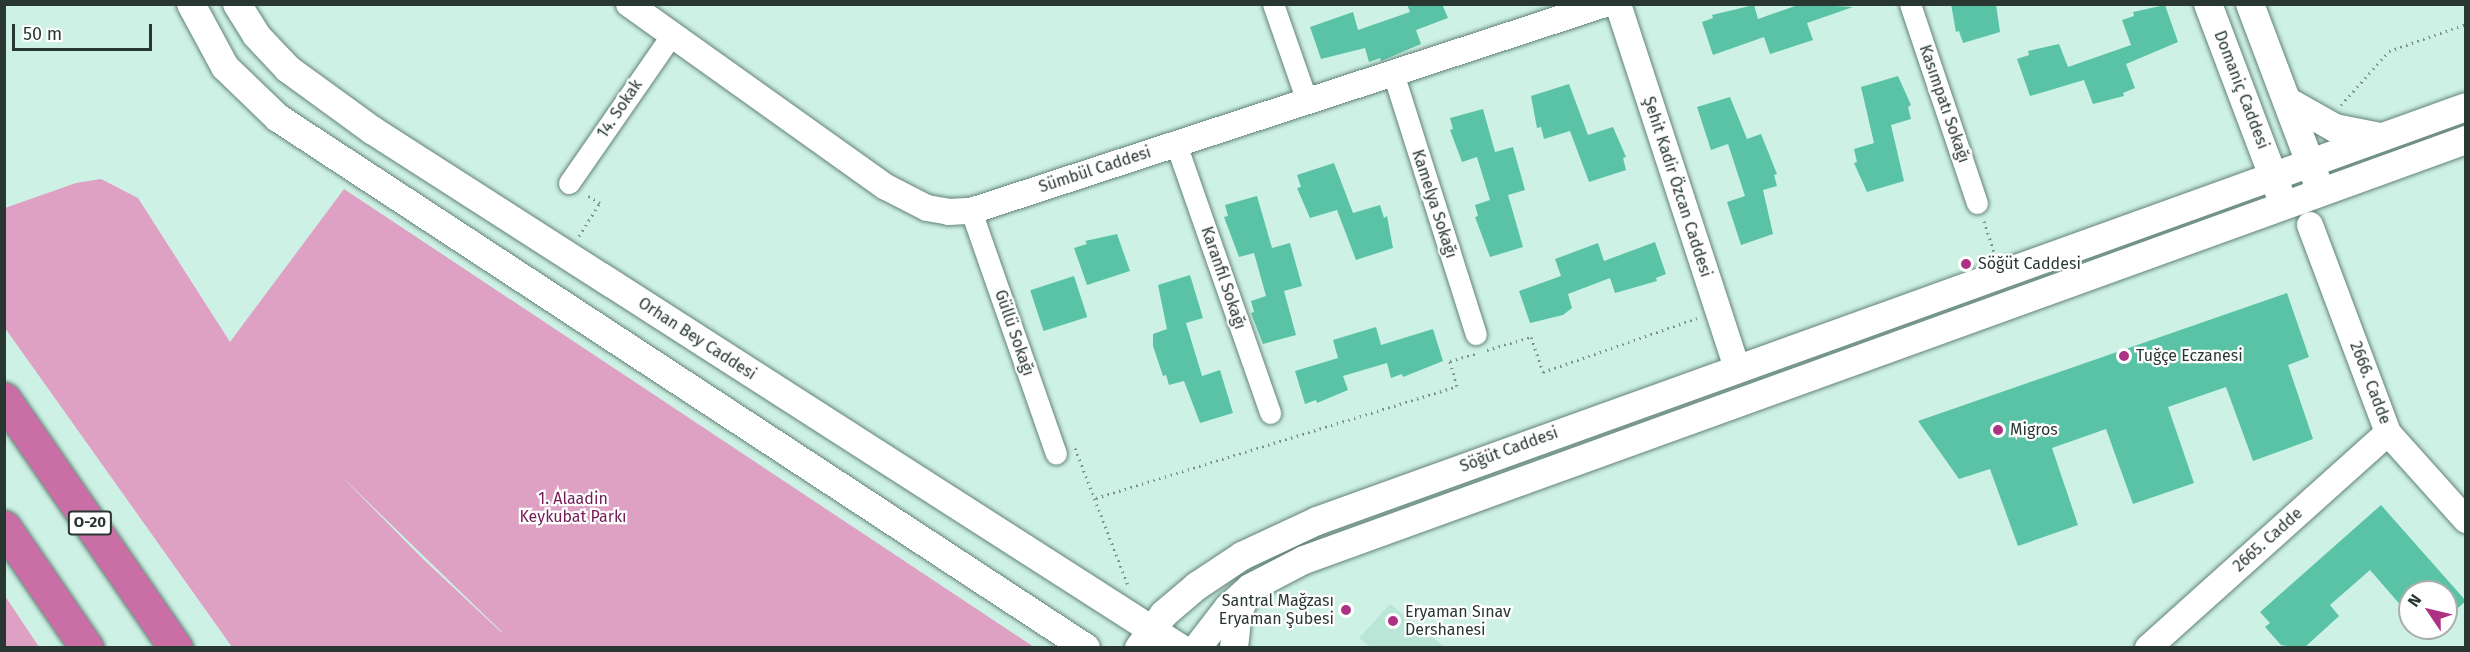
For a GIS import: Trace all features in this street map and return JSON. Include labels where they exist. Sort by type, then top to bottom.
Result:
[{"type":"highway","name":"O-20","points":[[4,399],[176,648]]},
{"type":"highway","points":[[4,527],[87,648]]},
{"type":"main road","points":[[191,4],[225,67],[251,94],[302,135],[1086,648]]},
{"type":"main road","name":"Orhan Bey Caddesi","points":[[237,4],[263,43],[309,86],[1144,633],[1180,648]]},
{"type":"main road","name":"Domaniç Caddesi","points":[[2208,4],[2284,206]]},
{"type":"main road","points":[[2250,4],[2321,193]]},
{"type":"main road","points":[[2288,101],[2323,124],[2382,137]]},
{"type":"main road","name":"Söğüt Caddesi","points":[[1144,633],[1197,586],[1277,538],[1737,369],[2466,107]]},
{"type":"main road","name":"Söğüt Caddesi","points":[[1197,648],[1228,608],[1250,588],[1345,544],[2466,140]]},
{"type":"main road","points":[[1234,648],[1238,612],[1250,588]]},
{"type":"street","name":"Sümbül Caddesi","points":[[629,4],[907,200],[949,212],[971,211],[1605,4]]},
{"type":"street","points":[[1273,4],[1307,102]]},
{"type":"street","name":"Şehit Kadir Özcan Caddesi","points":[[1618,4],[1737,369]]},
{"type":"street","name":"Kasımpatı Sokağı","points":[[1910,4],[1977,203]]},
{"type":"street","name":"14. Sokak","points":[[569,183],[672,34]]},
{"type":"street","name":"Kamelya Sokağı","points":[[1393,74],[1476,334]]},
{"type":"street","name":"Karanfil Sokağı","points":[[1176,144],[1270,412]]},
{"type":"street","points":[[2284,206],[2310,225],[2321,193]]},
{"type":"street","name":"Güllü Sokağı","points":[[971,211],[1056,454]]},
{"type":"street","name":"2666. Cadde","points":[[2310,225],[2388,433],[2466,520]]},
{"type":"street","name":"2665. Cadde","points":[[2148,648],[2388,433]]},
{"type":"path","points":[[2323,124],[2389,51],[2466,24]]},
{"type":"path","points":[[567,255],[600,203],[569,183]]},
{"type":"path","points":[[1977,203],[2002,274]]},
{"type":"path","points":[[1096,498],[1457,386],[1450,362],[1531,337],[1543,372],[1718,311]]},
{"type":"path","points":[[1056,454],[1077,447],[1144,633]]},
{"type":"shaded area","name":"Eryaman Sınav Dershanesi","points":[[1390,604],[1445,647],[1370,647],[1359,638]]},
{"type":"green space","name":"1. Alaadin Keykubat Parkı","points":[[101,179],[138,198],[230,342],[344,189],[1034,647],[232,647],[5,328],[5,208],[76,183]],"holes":[[[337,472],[502,632],[423,559]]]},
{"type":"green space","points":[[5,596],[39,647],[5,647]]},
{"type":"building","points":[[1407,4],[1442,4],[1448,18],[1416,30],[1421,44],[1381,61],[1380,58],[1369,62],[1365,48],[1321,59],[1310,27],[1353,12],[1358,30],[1410,12]]},
{"type":"building","points":[[1801,4],[1853,7],[1807,23],[1813,40],[1770,54],[1764,37],[1713,55],[1702,22],[1713,18],[1712,15],[1754,5],[1758,19]]},
{"type":"building","points":[[1951,4],[1996,4],[2000,32],[1963,43],[1959,31],[1956,32]]},
{"type":"building","points":[[2165,5],[2178,42],[2126,64],[2135,88],[2123,93],[2124,96],[2093,104],[2084,80],[2030,96],[2017,59],[2029,55],[2028,51],[2059,44],[2068,67],[2131,45],[2122,20],[2134,16],[2133,12]]},
{"type":"building","points":[[1898,76],[1911,105],[1908,107],[1911,119],[1891,125],[1904,181],[1867,192],[1854,163],[1857,162],[1854,149],[1874,143],[1861,87]]},
{"type":"building","points":[[1569,84],[1588,135],[1613,127],[1626,157],[1623,158],[1626,170],[1589,182],[1570,131],[1544,139],[1541,127],[1537,128],[1531,96]]},
{"type":"building","points":[[1730,97],[1747,139],[1761,134],[1777,174],[1774,175],[1777,186],[1763,190],[1773,234],[1741,245],[1727,202],[1745,196],[1728,144],[1711,150],[1697,107]]},
{"type":"building","points":[[1483,109],[1495,152],[1513,147],[1525,190],[1508,195],[1523,247],[1490,257],[1475,217],[1478,216],[1475,205],[1490,200],[1477,157],[1462,162],[1450,130],[1453,129],[1450,118]]},
{"type":"building","points":[[1334,163],[1353,213],[1380,205],[1384,218],[1387,216],[1393,248],[1356,260],[1337,210],[1310,218],[1297,188],[1301,187],[1297,175]]},
{"type":"building","points":[[1257,196],[1272,248],[1290,243],[1302,286],[1284,291],[1296,335],[1263,344],[1251,313],[1254,312],[1251,301],[1266,296],[1254,253],[1239,257],[1224,217],[1228,216],[1225,205]]},
{"type":"building","points":[[1117,234],[1130,271],[1087,285],[1074,248],[1087,244],[1085,241]]},
{"type":"building","points":[[1655,242],[1666,274],[1656,278],[1657,281],[1615,293],[1610,278],[1568,294],[1572,308],[1563,315],[1530,323],[1519,291],[1561,276],[1555,259],[1598,243],[1604,261]]},
{"type":"building","points":[[1190,275],[1203,318],[1186,323],[1202,376],[1220,370],[1233,413],[1200,423],[1184,381],[1169,385],[1166,375],[1163,376],[1153,346],[1153,334],[1167,329],[1158,285]]},
{"type":"building","points":[[1074,276],[1087,317],[1044,331],[1030,290]]},
{"type":"building","points":[[2287,293],[2309,357],[2288,365],[2313,439],[2253,461],[2226,387],[2168,407],[2194,483],[2133,504],[2106,429],[2052,448],[2078,525],[2018,546],[1990,469],[1959,479],[1918,421]]},
{"type":"building","points":[[1376,327],[1381,345],[1433,329],[1443,361],[1403,377],[1402,374],[1391,378],[1387,363],[1343,376],[1348,390],[1317,403],[1316,400],[1305,404],[1295,371],[1338,358],[1333,340]]},
{"type":"building","points":[[2381,505],[2447,580],[2398,580],[2398,602],[2370,570],[2330,605],[2339,616],[2304,648],[2281,645],[2265,627],[2270,623],[2260,612]]},
{"type":"building","points":[[2458,592],[2466,601],[2458,608]]},
{"type":"place","name":"Söğüt Caddesi","points":[[1966,264]]},
{"type":"place","name":"Tuğçe Eczanesi","points":[[2124,356]]},
{"type":"place","name":"Migros","points":[[1998,430]]},
{"type":"place","name":"Santral Mağzası Eryaman Şubesi","points":[[1346,610]]},
{"type":"place","name":"Eryaman Sınav Dershanesi","points":[[1393,621]]}]
